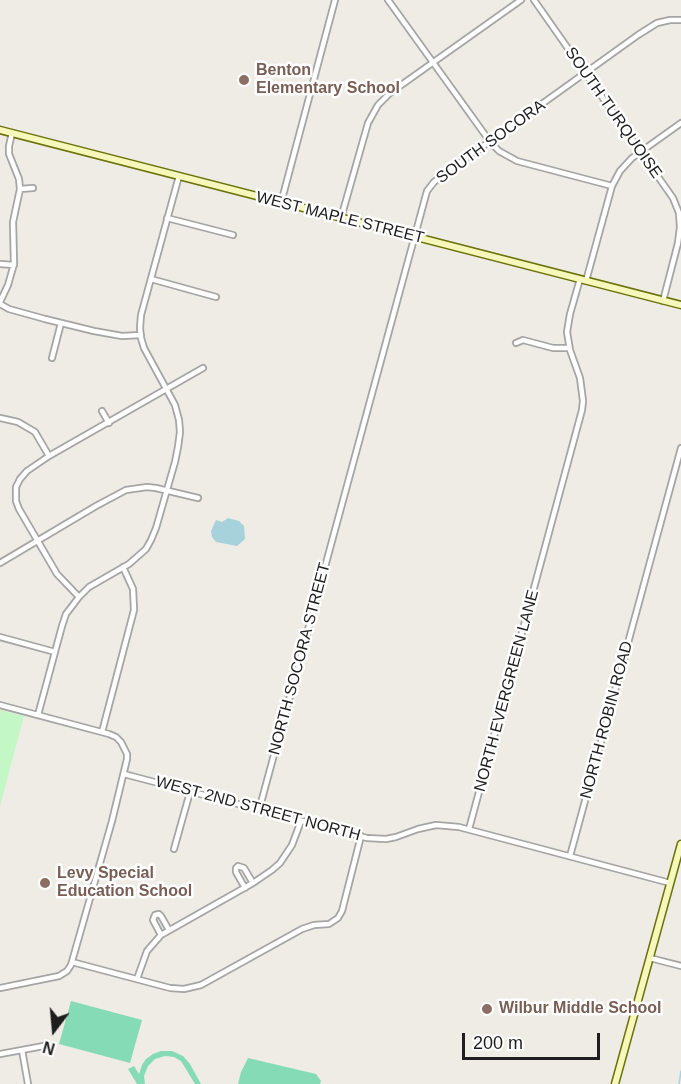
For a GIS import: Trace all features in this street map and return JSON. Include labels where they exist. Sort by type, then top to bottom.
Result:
[{"type":"main road","name":"WEST MAPLE STREET","points":[[0,130],[681,305]]},
{"type":"main road","points":[[615,1084],[681,844]]},
{"type":"street","points":[[281,202],[335,0]]},
{"type":"street","points":[[388,0],[499,151],[517,161],[612,186]]},
{"type":"street","points":[[341,218],[368,123],[378,105],[390,93],[521,0]]},
{"type":"street","name":"SOUTH TURQUOISE","points":[[534,0],[673,198],[679,213],[680,227],[663,301]]},
{"type":"street","name":"SOUTH SOCORA","points":[[341,508],[428,191],[434,183],[490,141],[638,35],[657,23],[681,20]]},
{"type":"street","points":[[516,344],[523,340],[553,348],[569,348],[568,324],[612,186],[620,171],[632,158],[681,123]]},
{"type":"street","points":[[12,133],[9,154],[19,178],[20,189],[13,222],[14,265],[0,303],[9,309],[109,335],[141,335]]},
{"type":"street","points":[[38,715],[66,614],[89,587],[138,557],[152,540],[167,491],[178,447],[179,420],[175,405],[144,348],[141,335],[141,315],[178,176]]},
{"type":"street","points":[[20,189],[33,188]]},
{"type":"street","points":[[167,218],[233,235]]},
{"type":"street","points":[[0,264],[14,265]]},
{"type":"street","points":[[150,279],[216,297]]},
{"type":"street","points":[[52,358],[61,323]]},
{"type":"street","name":"NORTH EVERGREEN LANE","points":[[469,829],[582,411],[580,378],[569,348]]},
{"type":"street","points":[[79,597],[57,574],[37,541],[19,509],[16,501],[16,487],[23,475],[49,456],[203,368]]},
{"type":"street","points":[[102,411],[109,423]]},
{"type":"street","points":[[0,417],[18,422],[34,432],[49,456]]},
{"type":"street","name":"NORTH ROBIN ROAD","points":[[570,856],[681,448]]},
{"type":"street","points":[[0,563],[126,490],[147,487],[198,498]]},
{"type":"street","name":"NORTH SOCORA STREET","points":[[258,810],[341,508]]},
{"type":"street","points":[[102,732],[134,610],[133,589],[123,567]]},
{"type":"street","points":[[0,637],[55,652]]},
{"type":"street","points":[[0,705],[116,737],[125,748],[127,759],[72,962],[67,970],[58,976],[0,988]]},
{"type":"street","name":"WEST 2ND STREET NORTH","points":[[124,774],[376,839],[396,837],[436,825],[459,827],[670,883]]},
{"type":"street","points":[[174,849],[189,792]]},
{"type":"street","points":[[137,980],[147,951],[161,935],[272,870],[290,849],[301,821]]},
{"type":"street","points":[[72,962],[177,989],[195,987],[207,982],[302,929],[332,922],[338,918],[342,911],[361,836]]},
{"type":"street","points":[[244,888],[236,872],[238,866],[244,868],[253,883]]},
{"type":"street","points":[[161,935],[153,920],[155,915],[161,916],[169,930]]},
{"type":"street","points":[[650,958],[681,966]]},
{"type":"street","points":[[0,1054],[49,1045]]},
{"type":"street","points":[[22,1050],[28,1084]]},
{"type":"green space","points":[[0,710],[24,716],[0,806]]},
{"type":"green space","points":[[71,1001],[142,1020],[130,1063],[59,1044]]},
{"type":"green space","points":[[161,1051],[172,1051],[183,1056],[201,1084],[195,1084],[181,1061],[165,1056],[155,1059],[148,1066],[144,1076],[145,1084],[137,1084],[128,1069],[134,1066],[139,1074],[146,1059]]},
{"type":"green space","points":[[248,1058],[316,1074],[321,1081],[320,1084],[238,1084]]},
{"type":"water","points":[[228,518],[239,521],[244,526],[245,539],[237,546],[216,542],[212,537],[211,531],[216,520],[222,522]]},
{"type":"waterway","points":[[679,1084],[681,1071]]},
{"type":"place","name":"Benton Elementary School","points":[[244,80]]},
{"type":"place","name":"Levy Special Education School","points":[[45,883]]},
{"type":"place","name":"Wilbur Middle School","points":[[487,1009]]}]
